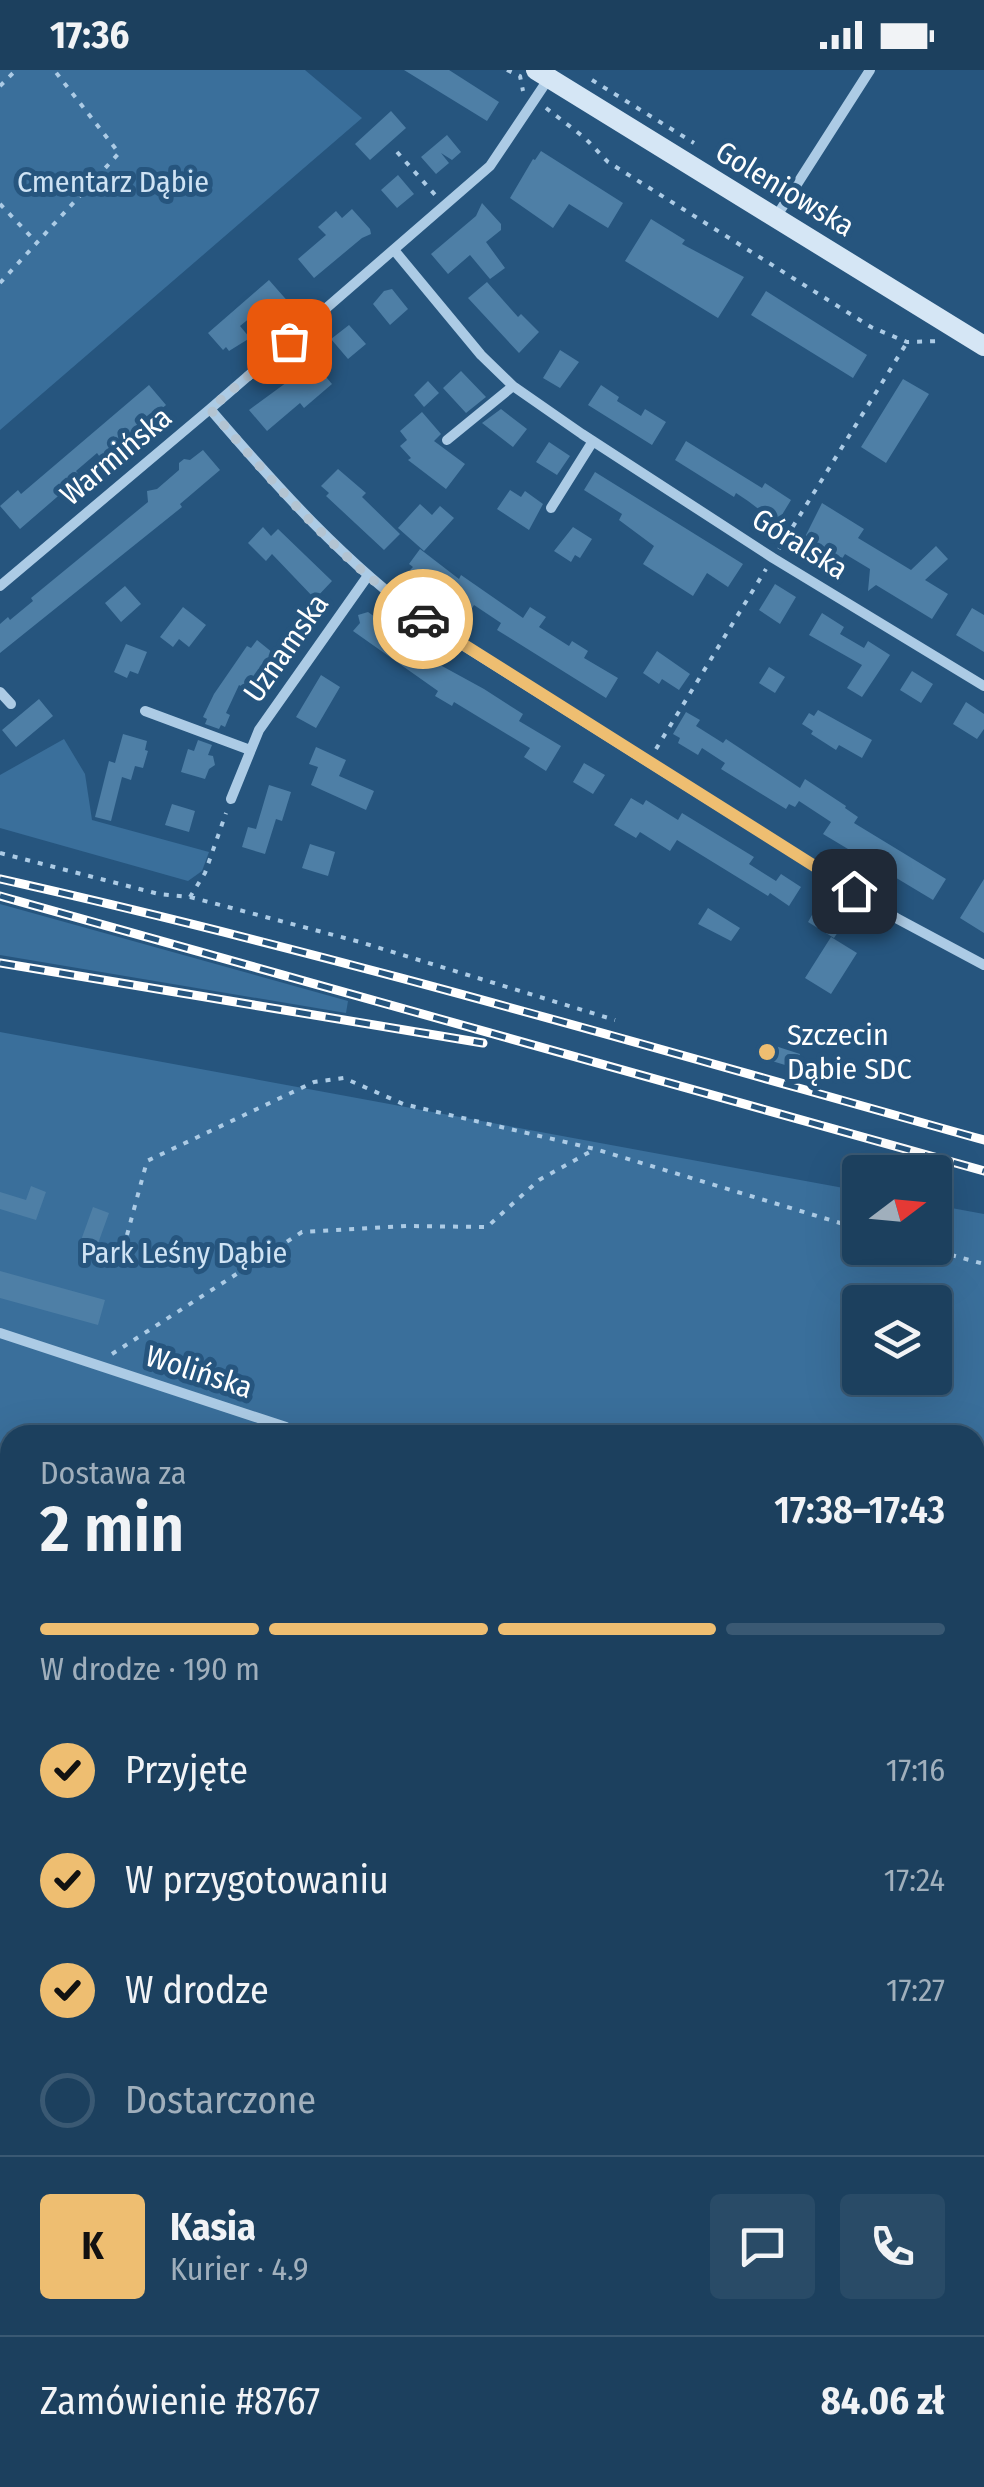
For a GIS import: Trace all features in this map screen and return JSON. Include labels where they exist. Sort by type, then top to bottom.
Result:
[{"type":"street","points":[[775,218],[870,70]]},
{"type":"street","name":"Warmińska","points":[[0,586],[490,166],[550,75]]},
{"type":"street","name":"Goleniowska","points":[[550,75],[984,346]]},
{"type":"street","name":"Góralska","points":[[394,250],[453,323],[513,386],[773,558],[984,686]]},
{"type":"street","points":[[447,440],[513,386]]},
{"type":"street","points":[[210,409],[367,577],[474,652],[898,919],[984,966]]},
{"type":"street","points":[[550,508],[593,441]]},
{"type":"street","name":"Uznamska","points":[[230,799],[250,750],[280,698],[367,577]]},
{"type":"street","points":[[0,692],[11,704]]},
{"type":"street","name":"Uznamska","points":[[145,711],[250,750]]},
{"type":"street","name":"Wolińska","points":[[0,1333],[280,1425]]},
{"type":"path","points":[[0,86],[16,70]]},
{"type":"path","points":[[0,283],[119,153],[54,70]]},
{"type":"path","points":[[507,70],[520,76],[523,93],[585,138],[608,162],[871,327],[907,342],[955,341]]},
{"type":"path","points":[[397,152],[445,206]]},
{"type":"path","points":[[0,204],[38,244]]},
{"type":"path","points":[[190,897],[205,872],[230,799]]},
{"type":"path","points":[[0,853],[360,942],[615,1020]]},
{"type":"path","points":[[126,1235],[148,1161],[314,1082],[344,1078],[403,1104],[595,1149],[842,1224]]},
{"type":"path","points":[[96,1364],[302,1232],[407,1226],[486,1227],[539,1180],[595,1149]]},
{"type":"path","points":[[952,1255],[984,1264]]},
{"type":"green space","name":"Cmentarz Dąbie","points":[[0,70],[305,70],[362,118],[0,430]]},
{"type":"green space","points":[[64,739],[85,774],[92,820],[209,852],[202,871],[188,881],[0,828],[0,775]]},
{"type":"green space","points":[[0,904],[348,1001],[346,1013],[0,955]]},
{"type":"green space","name":"Park Leśny Dąbie","points":[[0,1032],[842,1188],[842,1265],[952,1265],[952,1208],[984,1214],[984,1425],[0,1425]]},
{"type":"building","points":[[404,70],[449,70],[499,102],[487,121]]},
{"type":"building","points":[[391,111],[406,128],[370,160],[355,144]]},
{"type":"building","points":[[447,135],[461,152],[452,160],[441,153],[449,163],[436,174],[421,157]]},
{"type":"building","points":[[541,151],[623,203],[608,228],[569,204],[553,228],[510,198]]},
{"type":"building","points":[[398,175],[414,194],[397,208],[381,190]]},
{"type":"building","points":[[482,203],[501,224],[501,230],[486,242],[505,268],[490,279],[470,255],[448,274],[431,254],[476,216]]},
{"type":"building","points":[[352,209],[371,234],[314,278],[298,259],[326,235],[318,227],[336,211],[342,218]]},
{"type":"building","points":[[651,219],[685,240],[682,244],[744,277],[718,318],[625,261]]},
{"type":"building","points":[[269,280],[291,305],[269,317],[262,308],[240,326],[250,338],[229,351],[226,347],[223,350],[208,333]]},
{"type":"building","points":[[487,282],[518,317],[521,314],[539,332],[519,353],[468,298]]},
{"type":"building","points":[[392,289],[408,309],[390,325],[373,304],[384,291]]},
{"type":"building","points":[[766,291],[867,355],[853,378],[751,315]]},
{"type":"building","points":[[349,325],[366,344],[348,359],[331,339]]},
{"type":"building","points":[[560,350],[579,362],[560,388],[543,378]]},
{"type":"building","points":[[310,358],[332,384],[304,408],[300,403],[267,431],[249,410],[294,377],[291,374]]},
{"type":"building","points":[[461,371],[486,397],[466,413],[443,388]]},
{"type":"building","points":[[903,379],[929,394],[886,463],[861,447]]},
{"type":"building","points":[[428,381],[439,393],[424,407],[414,395]]},
{"type":"building","points":[[149,385],[166,405],[102,460],[97,453],[76,471],[81,477],[75,482],[73,493],[64,491],[20,529],[0,506],[18,490],[21,494]]},
{"type":"building","points":[[601,385],[641,416],[645,409],[666,422],[652,445],[588,405]]},
{"type":"building","points":[[501,409],[527,429],[513,447],[482,423]]},
{"type":"building","points":[[422,412],[441,434],[434,441],[465,464],[446,489],[408,460],[411,458],[400,446],[407,440],[400,431]]},
{"type":"building","points":[[686,441],[762,488],[765,483],[791,500],[777,523],[736,493],[734,497],[675,460]]},
{"type":"building","points":[[549,442],[570,456],[557,475],[536,462]]},
{"type":"building","points":[[203,450],[220,470],[180,504],[182,507],[0,653],[0,624],[8,617],[10,620],[33,601],[31,598],[148,502],[147,491],[157,489],[179,470],[179,463]]},
{"type":"building","points":[[338,469],[366,493],[362,497],[400,534],[384,550],[326,496],[329,493],[321,486]]},
{"type":"building","points":[[595,472],[743,564],[728,587],[707,573],[693,596],[643,564],[654,546],[619,520],[622,514],[584,490]]},
{"type":"building","points":[[510,490],[521,497],[525,491],[543,504],[529,530],[497,509]]},
{"type":"building","points":[[822,503],[864,529],[858,538],[911,570],[936,546],[948,559],[925,580],[948,594],[932,619],[876,585],[868,591],[870,569],[845,554],[840,562],[804,539]]},
{"type":"building","points":[[420,504],[432,515],[440,506],[454,518],[424,551],[398,528]]},
{"type":"building","points":[[263,527],[271,536],[278,529],[332,581],[315,599],[272,554],[266,561],[248,543]]},
{"type":"building","points":[[573,527],[592,539],[580,558],[575,555],[571,562],[554,551]]},
{"type":"building","points":[[420,549],[459,579],[461,575],[523,618],[530,607],[546,617],[539,627],[569,646],[572,641],[588,651],[584,658],[618,678],[606,698],[497,630],[501,623],[474,605],[469,613],[410,570],[413,567],[409,564]]},
{"type":"building","points":[[775,584],[796,597],[780,624],[759,610]]},
{"type":"building","points":[[125,586],[141,604],[121,622],[105,603]]},
{"type":"building","points":[[183,607],[206,625],[189,647],[179,639],[173,647],[160,637]]},
{"type":"building","points":[[972,608],[984,615],[984,652],[956,635]]},
{"type":"building","points":[[368,612],[431,660],[523,714],[519,721],[561,746],[546,771],[524,757],[530,748],[454,702],[452,706],[435,696],[438,691],[353,631],[360,623],[358,615]]},
{"type":"building","points":[[822,613],[844,627],[840,634],[864,648],[868,641],[890,655],[862,697],[847,688],[862,665],[809,635]]},
{"type":"building","points":[[257,640],[273,653],[267,663],[272,667],[271,674],[254,694],[239,685],[226,713],[230,715],[225,727],[205,724],[207,719],[203,717],[214,694],[247,646],[251,648]]},
{"type":"building","points":[[126,644],[147,652],[138,674],[130,671],[127,678],[114,672]]},
{"type":"building","points":[[657,651],[690,674],[679,690],[662,679],[659,684],[643,673]]},
{"type":"building","points":[[769,667],[785,677],[775,693],[759,683]]},
{"type":"building","points":[[912,671],[933,684],[921,703],[900,690]]},
{"type":"building","points":[[321,675],[340,687],[316,728],[296,717]]},
{"type":"building","points":[[39,699],[53,716],[16,747],[2,730]]},
{"type":"building","points":[[966,702],[984,714],[984,729],[977,739],[953,724]]},
{"type":"building","points":[[818,710],[872,740],[862,758],[839,745],[836,750],[811,734],[813,731],[802,724],[809,713],[814,716]]},
{"type":"building","points":[[686,712],[700,720],[696,726],[723,743],[726,739],[800,788],[805,779],[846,806],[858,817],[854,823],[946,879],[933,900],[823,834],[831,822],[799,801],[795,807],[789,804],[786,809],[721,769],[725,763],[702,748],[698,755],[678,743],[680,738],[673,734]]},
{"type":"building","points":[[123,734],[147,741],[148,751],[143,768],[135,766],[131,780],[122,777],[111,821],[95,817],[109,761],[115,763]]},
{"type":"building","points":[[198,740],[212,745],[208,755],[213,756],[215,765],[205,779],[181,772],[188,749],[194,751]]},
{"type":"building","points":[[316,747],[346,760],[339,776],[374,791],[366,810],[311,785],[318,767],[309,764]]},
{"type":"building","points":[[584,763],[605,775],[593,794],[573,782]]},
{"type":"building","points":[[269,785],[291,792],[282,821],[276,819],[265,854],[242,847],[248,827],[256,829]]},
{"type":"building","points":[[631,798],[643,805],[646,800],[678,820],[682,813],[754,857],[749,864],[776,881],[781,874],[801,887],[789,906],[677,840],[670,851],[640,832],[636,838],[614,825]]},
{"type":"building","points":[[172,804],[195,811],[189,832],[165,825]]},
{"type":"building","points":[[310,844],[335,852],[328,876],[302,868]]},
{"type":"building","points":[[984,879],[984,933],[960,918]]},
{"type":"building","points":[[828,904],[848,917],[834,938],[808,922],[816,908],[823,912]]},
{"type":"building","points":[[708,908],[740,928],[731,941],[698,924]]},
{"type":"building","points":[[831,937],[857,953],[831,994],[805,978]]},
{"type":"building","points":[[766,1043],[800,1054],[795,1068],[762,1058]]},
{"type":"building","points":[[31,1186],[46,1192],[36,1220],[0,1209],[0,1192],[26,1200]]},
{"type":"building","points":[[93,1207],[109,1213],[96,1249],[80,1243]]},
{"type":"building","points":[[0,1271],[105,1300],[98,1325],[0,1298]]},
{"type":"railway","points":[[0,879],[371,970],[984,1140]]},
{"type":"railway","points":[[0,896],[984,1171]]},
{"type":"railway","points":[[0,963],[483,1043]]},
{"type":"way so far","points":[[289,341],[210,409],[328,540],[367,577],[423,619]]},
{"type":"place","name":"Szczecin Dąbie SDC","points":[[767,1052]]},
{"type":"route","points":[[423,619],[854,891]]}]
